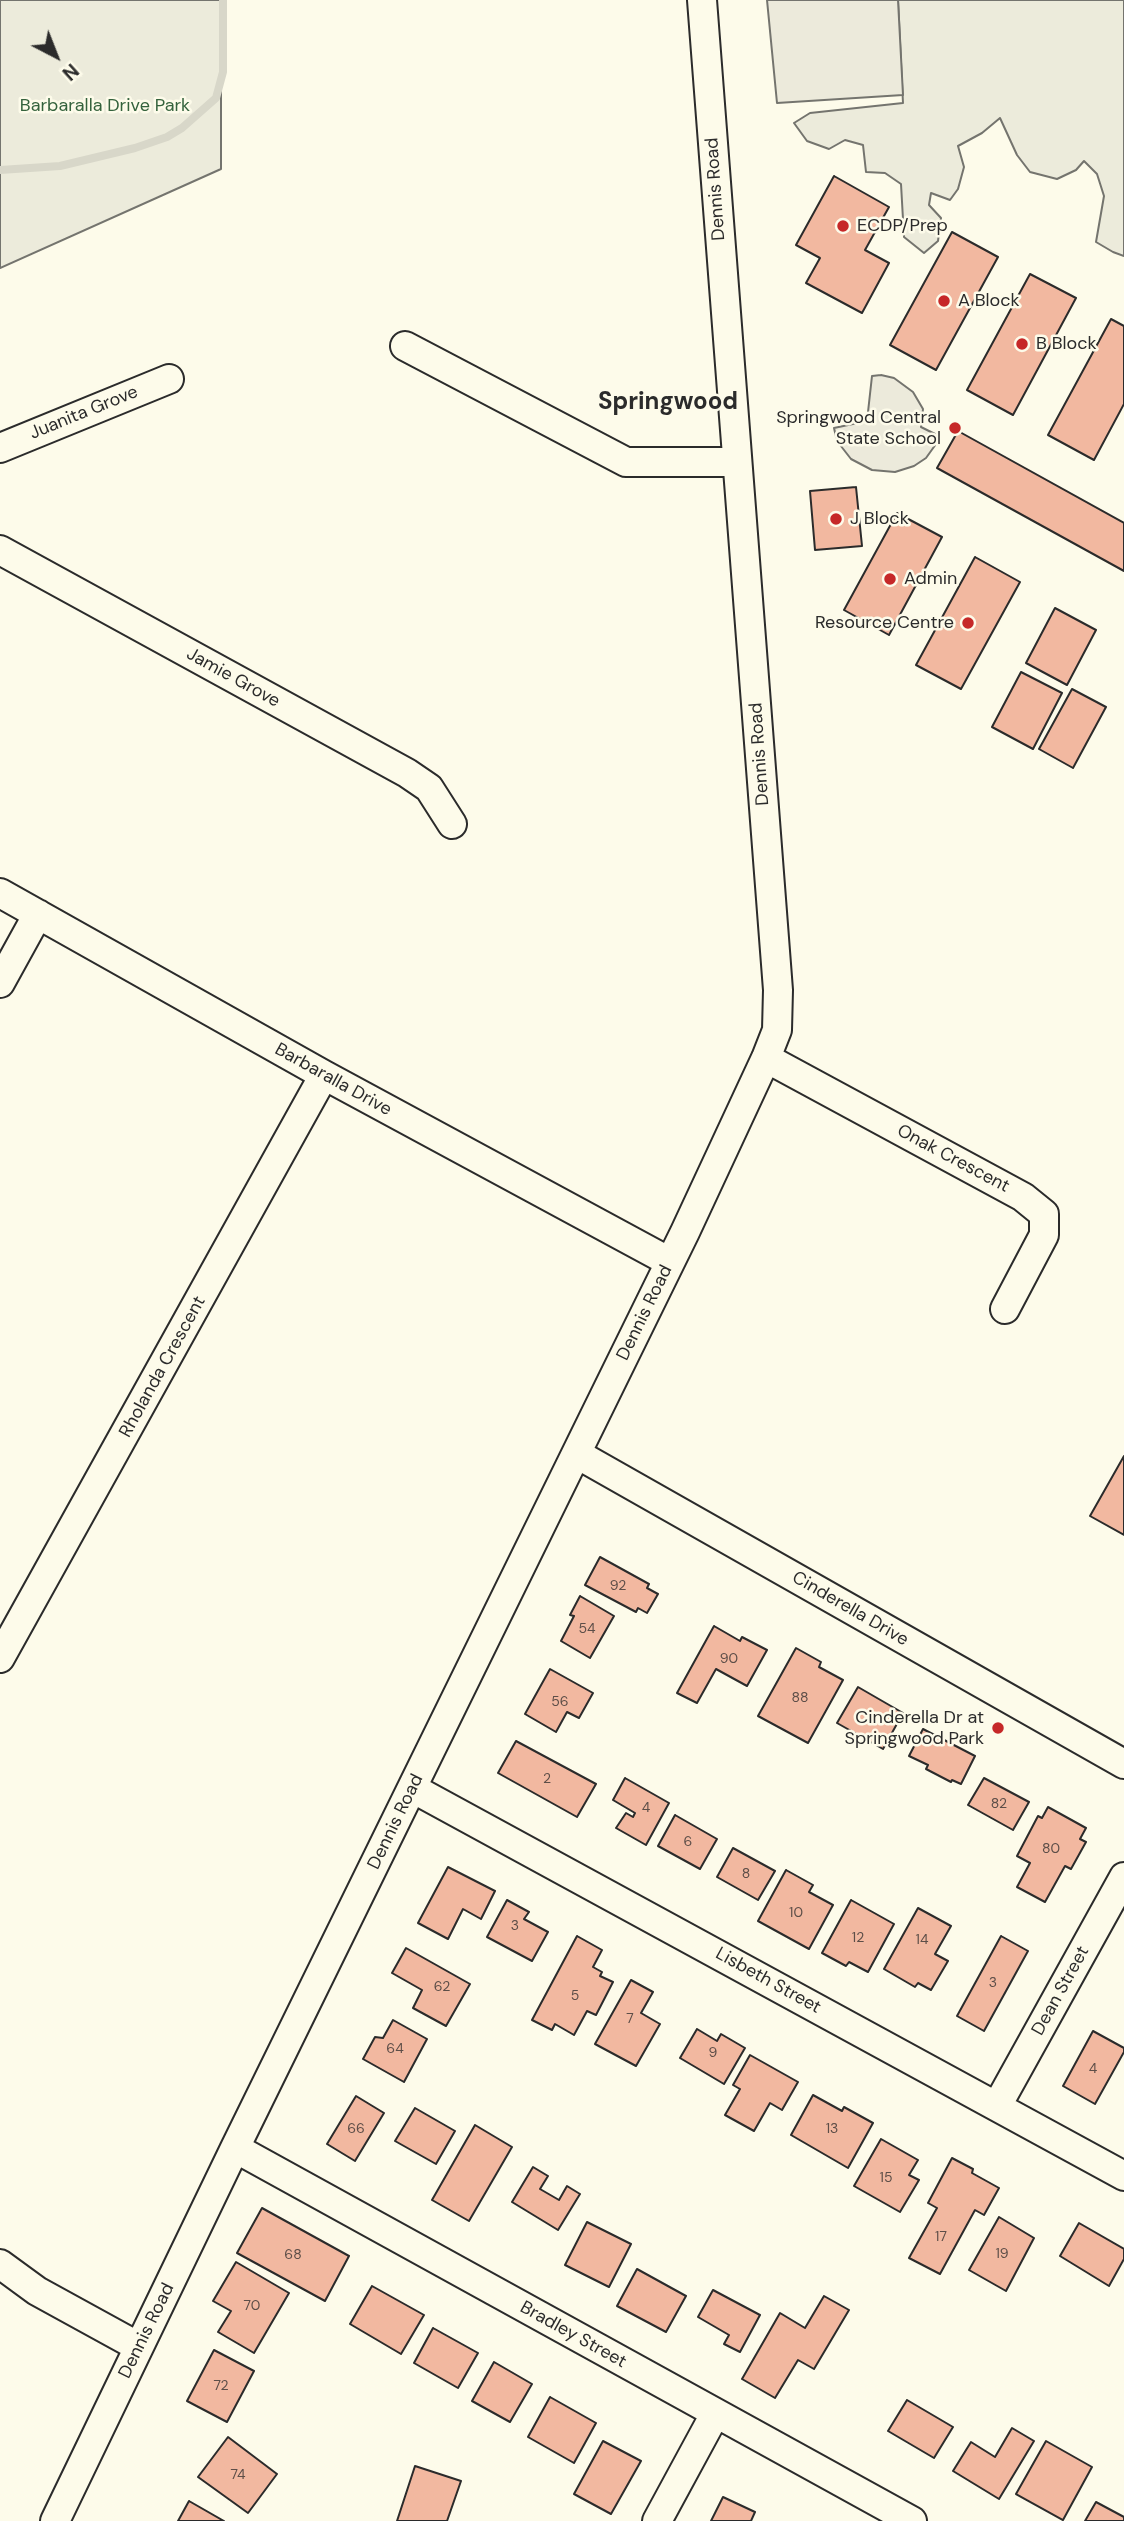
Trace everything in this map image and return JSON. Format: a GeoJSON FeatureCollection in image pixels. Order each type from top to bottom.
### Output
{"type":"FeatureCollection","features":[{"type":"Feature","properties":{"kind":"street","name":"Dennis Road"},"geometry":{"type":"LineString","coordinates":[[55,2521],[670,1262],[766,1058],[776,1030],[778,990],[702,0]]}},
{"type":"Feature","properties":{"kind":"street"},"geometry":{"type":"LineString","coordinates":[[405,346],[626,462],[737,462]]}},
{"type":"Feature","properties":{"kind":"street","name":"Juanita Grove"},"geometry":{"type":"LineString","coordinates":[[0,448],[169,379]]}},
{"type":"Feature","properties":{"kind":"street","name":"Jamie Grove"},"geometry":{"type":"LineString","coordinates":[[0,550],[407,774],[429,788],[452,824]]}},
{"type":"Feature","properties":{"kind":"street","name":"Barbaralla Drive"},"geometry":{"type":"LineString","coordinates":[[0,893],[324,1075],[670,1262]]}},
{"type":"Feature","properties":{"kind":"street"},"geometry":{"type":"LineString","coordinates":[[0,983],[38,914]]}},
{"type":"Feature","properties":{"kind":"street","name":"Onak Crescent"},"geometry":{"type":"LineString","coordinates":[[766,1058],[1023,1197],[1044,1214],[1044,1235],[1005,1309]]}},
{"type":"Feature","properties":{"kind":"street","name":"Rholanda Crescent"},"geometry":{"type":"LineString","coordinates":[[0,1658],[324,1075]]}},
{"type":"Feature","properties":{"kind":"street","name":"Cinderella Drive"},"geometry":{"type":"LineString","coordinates":[[577,1454],[1124,1764]]}},
{"type":"Feature","properties":{"kind":"street","name":"Lisbeth Street"},"geometry":{"type":"LineString","coordinates":[[412,1788],[1124,2176]]}},
{"type":"Feature","properties":{"kind":"street","name":"Dean Street"},"geometry":{"type":"LineString","coordinates":[[997,2106],[1124,1877]]}},
{"type":"Feature","properties":{"kind":"street","name":"Bradley Street"},"geometry":{"type":"LineString","coordinates":[[235,2148],[912,2521]]}},
{"type":"Feature","properties":{"kind":"street"},"geometry":{"type":"LineString","coordinates":[[0,2264],[37,2291],[139,2347]]}},
{"type":"Feature","properties":{"kind":"street"},"geometry":{"type":"LineString","coordinates":[[0,2292],[37,2291]]}},
{"type":"Feature","properties":{"kind":"street"},"geometry":{"type":"LineString","coordinates":[[657,2521],[715,2414]]}},
{"type":"Feature","properties":{"kind":"green space","name":"Barbaralla Drive Park"},"geometry":{"type":"Polygon","coordinates":[[[0,0],[221,0],[221,169],[0,268],[0,0]]]}},
{"type":"Feature","properties":{"kind":"green space"},"geometry":{"type":"Polygon","coordinates":[[[898,0],[1124,0],[1124,256],[1096,242],[1104,196],[1097,174],[1084,161],[1076,170],[1057,179],[1030,172],[1017,155],[1000,118],[982,133],[958,146],[964,167],[958,189],[950,200],[931,193],[929,205],[941,218],[938,241],[924,253],[904,237],[901,184],[885,173],[866,172],[863,145],[845,140],[829,149],[807,141],[794,123],[810,113],[903,103],[898,0]]]}},
{"type":"Feature","properties":{"kind":"shaded area"},"geometry":{"type":"Polygon","coordinates":[[[767,0],[898,0],[903,95],[777,103],[767,0]]]}},
{"type":"Feature","properties":{"kind":"shaded area"},"geometry":{"type":"Polygon","coordinates":[[[872,376],[894,378],[913,392],[923,409],[921,427],[941,437],[926,458],[914,466],[895,472],[872,470],[851,459],[837,441],[834,428],[867,421],[872,376]]]}},
{"type":"Feature","properties":{"kind":"building","name":"ECDP/Prep"},"geometry":{"type":"Polygon","coordinates":[[[834,176],[889,207],[865,250],[889,263],[862,313],[806,283],[820,258],[796,245],[834,176]]]}},
{"type":"Feature","properties":{"kind":"building","name":"A Block"},"geometry":{"type":"Polygon","coordinates":[[[952,232],[998,257],[936,370],[890,345],[952,232]]]}},
{"type":"Feature","properties":{"kind":"building","name":"B Block"},"geometry":{"type":"Polygon","coordinates":[[[1030,274],[1076,298],[1013,415],[967,390],[1030,274]]]}},
{"type":"Feature","properties":{"kind":"building"},"geometry":{"type":"Polygon","coordinates":[[[1111,319],[1124,326],[1124,404],[1094,460],[1048,435],[1111,319]]]}},
{"type":"Feature","properties":{"kind":"building"},"geometry":{"type":"Polygon","coordinates":[[[958,431],[1124,523],[1124,571],[937,468],[958,431]]]}},
{"type":"Feature","properties":{"kind":"building","name":"J Block"},"geometry":{"type":"Polygon","coordinates":[[[856,487],[862,546],[815,550],[810,491],[856,487]]]}},
{"type":"Feature","properties":{"kind":"building","name":"Admin"},"geometry":{"type":"Polygon","coordinates":[[[897,513],[942,537],[889,635],[844,610],[897,513]]]}},
{"type":"Feature","properties":{"kind":"building","name":"Resource Centre"},"geometry":{"type":"Polygon","coordinates":[[[975,557],[1020,582],[961,689],[916,665],[975,557]]]}},
{"type":"Feature","properties":{"kind":"building"},"geometry":{"type":"Polygon","coordinates":[[[1055,608],[1096,630],[1067,685],[1026,663],[1055,608]]]}},
{"type":"Feature","properties":{"kind":"building"},"geometry":{"type":"Polygon","coordinates":[[[1021,672],[1062,693],[1033,749],[992,727],[1021,672]]]}},
{"type":"Feature","properties":{"kind":"building"},"geometry":{"type":"Polygon","coordinates":[[[1072,689],[1106,707],[1073,768],[1039,749],[1072,689]]]}},
{"type":"Feature","properties":{"kind":"building"},"geometry":{"type":"Polygon","coordinates":[[[1124,1456],[1124,1535],[1090,1516],[1124,1456]]]}},
{"type":"Feature","properties":{"kind":"building"},"geometry":{"type":"Polygon","coordinates":[[[600,1557],[649,1584],[647,1588],[658,1594],[647,1613],[638,1608],[636,1612],[585,1585],[600,1557]]]}},
{"type":"Feature","properties":{"kind":"building"},"geometry":{"type":"Polygon","coordinates":[[[580,1596],[614,1616],[590,1658],[561,1641],[574,1616],[570,1615],[580,1596]]]}},
{"type":"Feature","properties":{"kind":"building"},"geometry":{"type":"Polygon","coordinates":[[[714,1626],[740,1641],[742,1637],[767,1650],[747,1686],[716,1669],[697,1703],[677,1693],[714,1626]]]}},
{"type":"Feature","properties":{"kind":"building"},"geometry":{"type":"Polygon","coordinates":[[[796,1648],[821,1662],[819,1667],[843,1680],[808,1743],[758,1716],[796,1648]]]}},
{"type":"Feature","properties":{"kind":"building"},"geometry":{"type":"Polygon","coordinates":[[[550,1669],[593,1693],[579,1718],[567,1712],[556,1732],[525,1714],[550,1669]]]}},
{"type":"Feature","properties":{"kind":"building"},"geometry":{"type":"Polygon","coordinates":[[[858,1687],[903,1713],[883,1749],[837,1723],[858,1687]]]}},
{"type":"Feature","properties":{"kind":"building"},"geometry":{"type":"Polygon","coordinates":[[[923,1729],[975,1756],[961,1784],[952,1780],[951,1782],[926,1769],[928,1765],[909,1756],[923,1729]]]}},
{"type":"Feature","properties":{"kind":"building"},"geometry":{"type":"Polygon","coordinates":[[[516,1741],[596,1784],[577,1817],[498,1773],[516,1741]]]}},
{"type":"Feature","properties":{"kind":"building"},"geometry":{"type":"Polygon","coordinates":[[[625,1778],[669,1803],[646,1845],[616,1828],[626,1813],[633,1817],[635,1813],[613,1800],[625,1778]]]}},
{"type":"Feature","properties":{"kind":"building"},"geometry":{"type":"Polygon","coordinates":[[[984,1778],[1029,1802],[1013,1830],[968,1805],[984,1778]]]}},
{"type":"Feature","properties":{"kind":"building"},"geometry":{"type":"Polygon","coordinates":[[[1048,1807],[1086,1828],[1080,1839],[1086,1842],[1071,1869],[1065,1866],[1045,1902],[1017,1887],[1030,1863],[1017,1856],[1038,1816],[1042,1818],[1048,1807]]]}},
{"type":"Feature","properties":{"kind":"building"},"geometry":{"type":"Polygon","coordinates":[[[675,1815],[717,1839],[700,1869],[658,1846],[675,1815]]]}},
{"type":"Feature","properties":{"kind":"building"},"geometry":{"type":"Polygon","coordinates":[[[733,1848],[775,1871],[758,1900],[717,1877],[733,1848]]]}},
{"type":"Feature","properties":{"kind":"building"},"geometry":{"type":"Polygon","coordinates":[[[448,1867],[495,1891],[481,1919],[463,1909],[448,1939],[418,1923],[448,1867]]]}},
{"type":"Feature","properties":{"kind":"building"},"geometry":{"type":"Polygon","coordinates":[[[786,1870],[813,1885],[809,1892],[833,1905],[809,1949],[758,1921],[786,1870]]]}},
{"type":"Feature","properties":{"kind":"building"},"geometry":{"type":"Polygon","coordinates":[[[507,1900],[529,1912],[524,1919],[548,1932],[532,1961],[487,1937],[507,1900]]]}},
{"type":"Feature","properties":{"kind":"building"},"geometry":{"type":"Polygon","coordinates":[[[851,1900],[894,1924],[868,1972],[849,1962],[846,1966],[822,1953],[851,1900]]]}},
{"type":"Feature","properties":{"kind":"building"},"geometry":{"type":"Polygon","coordinates":[[[918,1908],[951,1926],[935,1954],[948,1961],[931,1990],[918,1983],[915,1987],[884,1969],[918,1908]]]}},
{"type":"Feature","properties":{"kind":"building"},"geometry":{"type":"Polygon","coordinates":[[[577,1936],[602,1950],[593,1967],[602,1972],[600,1976],[613,1982],[596,2015],[587,2011],[574,2035],[555,2024],[552,2030],[532,2020],[577,1936]]]}},
{"type":"Feature","properties":{"kind":"building"},"geometry":{"type":"Polygon","coordinates":[[[1001,1936],[1028,1951],[984,2031],[957,2016],[1001,1936]]]}},
{"type":"Feature","properties":{"kind":"building"},"geometry":{"type":"Polygon","coordinates":[[[406,1948],[470,1984],[446,2026],[413,2008],[422,1990],[392,1973],[406,1948]]]}},
{"type":"Feature","properties":{"kind":"building"},"geometry":{"type":"Polygon","coordinates":[[[631,1980],[653,1992],[641,2013],[660,2024],[636,2066],[595,2044],[631,1980]]]}},
{"type":"Feature","properties":{"kind":"building"},"geometry":{"type":"Polygon","coordinates":[[[393,2020],[427,2039],[404,2082],[363,2059],[375,2037],[383,2038],[393,2020]]]}},
{"type":"Feature","properties":{"kind":"building"},"geometry":{"type":"Polygon","coordinates":[[[697,2029],[717,2041],[721,2034],[745,2048],[724,2084],[680,2058],[697,2029]]]}},
{"type":"Feature","properties":{"kind":"building"},"geometry":{"type":"Polygon","coordinates":[[[1093,2031],[1124,2048],[1095,2104],[1063,2086],[1093,2031]]]}},
{"type":"Feature","properties":{"kind":"building"},"geometry":{"type":"Polygon","coordinates":[[[750,2055],[798,2082],[782,2110],[770,2103],[754,2131],[725,2115],[740,2089],[733,2085],[750,2055]]]}},
{"type":"Feature","properties":{"kind":"building"},"geometry":{"type":"Polygon","coordinates":[[[813,2095],[842,2111],[844,2107],[873,2123],[848,2168],[791,2135],[813,2095]]]}},
{"type":"Feature","properties":{"kind":"building"},"geometry":{"type":"Polygon","coordinates":[[[356,2096],[384,2113],[355,2161],[327,2144],[356,2096]]]}},
{"type":"Feature","properties":{"kind":"building"},"geometry":{"type":"Polygon","coordinates":[[[415,2108],[455,2131],[436,2164],[395,2141],[415,2108]]]}},
{"type":"Feature","properties":{"kind":"building"},"geometry":{"type":"Polygon","coordinates":[[[475,2125],[512,2147],[469,2221],[432,2200],[475,2125]]]}},
{"type":"Feature","properties":{"kind":"building"},"geometry":{"type":"Polygon","coordinates":[[[881,2139],[918,2160],[909,2175],[919,2180],[900,2212],[854,2186],[881,2139]]]}},
{"type":"Feature","properties":{"kind":"building"},"geometry":{"type":"Polygon","coordinates":[[[952,2158],[999,2188],[984,2215],[975,2210],[940,2274],[909,2258],[937,2208],[928,2203],[952,2158]]]}},
{"type":"Feature","properties":{"kind":"building"},"geometry":{"type":"Polygon","coordinates":[[[533,2167],[548,2176],[540,2189],[559,2200],[567,2186],[580,2194],[558,2230],[512,2202],[533,2167]]]}},
{"type":"Feature","properties":{"kind":"building"},"geometry":{"type":"Polygon","coordinates":[[[262,2208],[349,2256],[325,2301],[237,2253],[262,2208]]]}},
{"type":"Feature","properties":{"kind":"building"},"geometry":{"type":"Polygon","coordinates":[[[999,2217],[1034,2238],[1006,2291],[969,2270],[999,2217]]]}},
{"type":"Feature","properties":{"kind":"building"},"geometry":{"type":"Polygon","coordinates":[[[587,2222],[631,2244],[609,2287],[565,2265],[587,2222]]]}},
{"type":"Feature","properties":{"kind":"building"},"geometry":{"type":"Polygon","coordinates":[[[1079,2223],[1124,2249],[1124,2259],[1109,2286],[1060,2256],[1079,2223]]]}},
{"type":"Feature","properties":{"kind":"building"},"geometry":{"type":"Polygon","coordinates":[[[236,2262],[289,2293],[254,2353],[218,2332],[231,2311],[213,2301],[236,2262]]]}},
{"type":"Feature","properties":{"kind":"building"},"geometry":{"type":"Polygon","coordinates":[[[637,2269],[686,2296],[666,2332],[617,2306],[637,2269]]]}},
{"type":"Feature","properties":{"kind":"building"},"geometry":{"type":"Polygon","coordinates":[[[372,2286],[424,2315],[401,2354],[350,2324],[372,2286]]]}},
{"type":"Feature","properties":{"kind":"building"},"geometry":{"type":"Polygon","coordinates":[[[713,2290],[760,2315],[740,2352],[724,2344],[729,2335],[698,2317],[713,2290]]]}},
{"type":"Feature","properties":{"kind":"building"},"geometry":{"type":"Polygon","coordinates":[[[824,2296],[849,2310],[814,2369],[798,2360],[775,2398],[742,2379],[780,2313],[805,2328],[824,2296]]]}},
{"type":"Feature","properties":{"kind":"building"},"geometry":{"type":"Polygon","coordinates":[[[433,2328],[478,2353],[458,2388],[414,2363],[433,2328]]]}},
{"type":"Feature","properties":{"kind":"building"},"geometry":{"type":"Polygon","coordinates":[[[214,2350],[254,2371],[227,2422],[187,2401],[214,2350]]]}},
{"type":"Feature","properties":{"kind":"building"},"geometry":{"type":"Polygon","coordinates":[[[494,2362],[532,2384],[510,2422],[472,2401],[494,2362]]]}},
{"type":"Feature","properties":{"kind":"building"},"geometry":{"type":"Polygon","coordinates":[[[550,2397],[596,2423],[574,2463],[528,2437],[550,2397]]]}},
{"type":"Feature","properties":{"kind":"building"},"geometry":{"type":"Polygon","coordinates":[[[907,2400],[953,2427],[934,2458],[888,2431],[907,2400]]]}},
{"type":"Feature","properties":{"kind":"building"},"geometry":{"type":"Polygon","coordinates":[[[1012,2428],[1034,2441],[999,2499],[953,2471],[971,2442],[995,2457],[1012,2428]]]}},
{"type":"Feature","properties":{"kind":"building"},"geometry":{"type":"Polygon","coordinates":[[[228,2437],[277,2474],[248,2513],[198,2477],[228,2437]]]}},
{"type":"Feature","properties":{"kind":"building"},"geometry":{"type":"Polygon","coordinates":[[[603,2441],[641,2461],[611,2514],[574,2494],[603,2441]]]}},
{"type":"Feature","properties":{"kind":"building"},"geometry":{"type":"Polygon","coordinates":[[[1046,2441],[1092,2467],[1063,2520],[1016,2494],[1046,2441]]]}},
{"type":"Feature","properties":{"kind":"building"},"geometry":{"type":"Polygon","coordinates":[[[415,2466],[461,2481],[447,2521],[397,2521],[415,2466]]]}},
{"type":"Feature","properties":{"kind":"building"},"geometry":{"type":"Polygon","coordinates":[[[723,2497],[755,2512],[751,2521],[711,2521],[723,2497]]]}},
{"type":"Feature","properties":{"kind":"building"},"geometry":{"type":"Polygon","coordinates":[[[189,2501],[224,2521],[178,2521],[189,2501]]]}},
{"type":"Feature","properties":{"kind":"building"},"geometry":{"type":"Polygon","coordinates":[[[1096,2502],[1124,2517],[1124,2521],[1085,2521],[1096,2502]]]}},
{"type":"Feature","properties":{"kind":"waterway"},"geometry":{"type":"LineString","coordinates":[[0,170],[60,166],[135,148],[167,137],[182,128],[216,98],[223,72],[223,0]]}},
{"type":"Feature","properties":{"kind":"place","name":"ECDP/Prep"},"geometry":{"type":"Point","coordinates":[843,226]}},
{"type":"Feature","properties":{"kind":"place","name":"A Block"},"geometry":{"type":"Point","coordinates":[944,301]}},
{"type":"Feature","properties":{"kind":"place","name":"B Block"},"geometry":{"type":"Point","coordinates":[1022,344]}},
{"type":"Feature","properties":{"kind":"place","name":"Springwood Central State School"},"geometry":{"type":"Point","coordinates":[955,428]}},
{"type":"Feature","properties":{"kind":"place","name":"J Block"},"geometry":{"type":"Point","coordinates":[836,519]}},
{"type":"Feature","properties":{"kind":"place","name":"Admin"},"geometry":{"type":"Point","coordinates":[890,579]}},
{"type":"Feature","properties":{"kind":"place","name":"Resource Centre"},"geometry":{"type":"Point","coordinates":[968,623]}},
{"type":"Feature","properties":{"kind":"place","name":"Cinderella Dr at Springwood Park"},"geometry":{"type":"Point","coordinates":[998,1728]}},
{"type":"Feature","properties":{"kind":"district","name":"Springwood"},"geometry":{"type":"Point","coordinates":[668,403]}}]}
